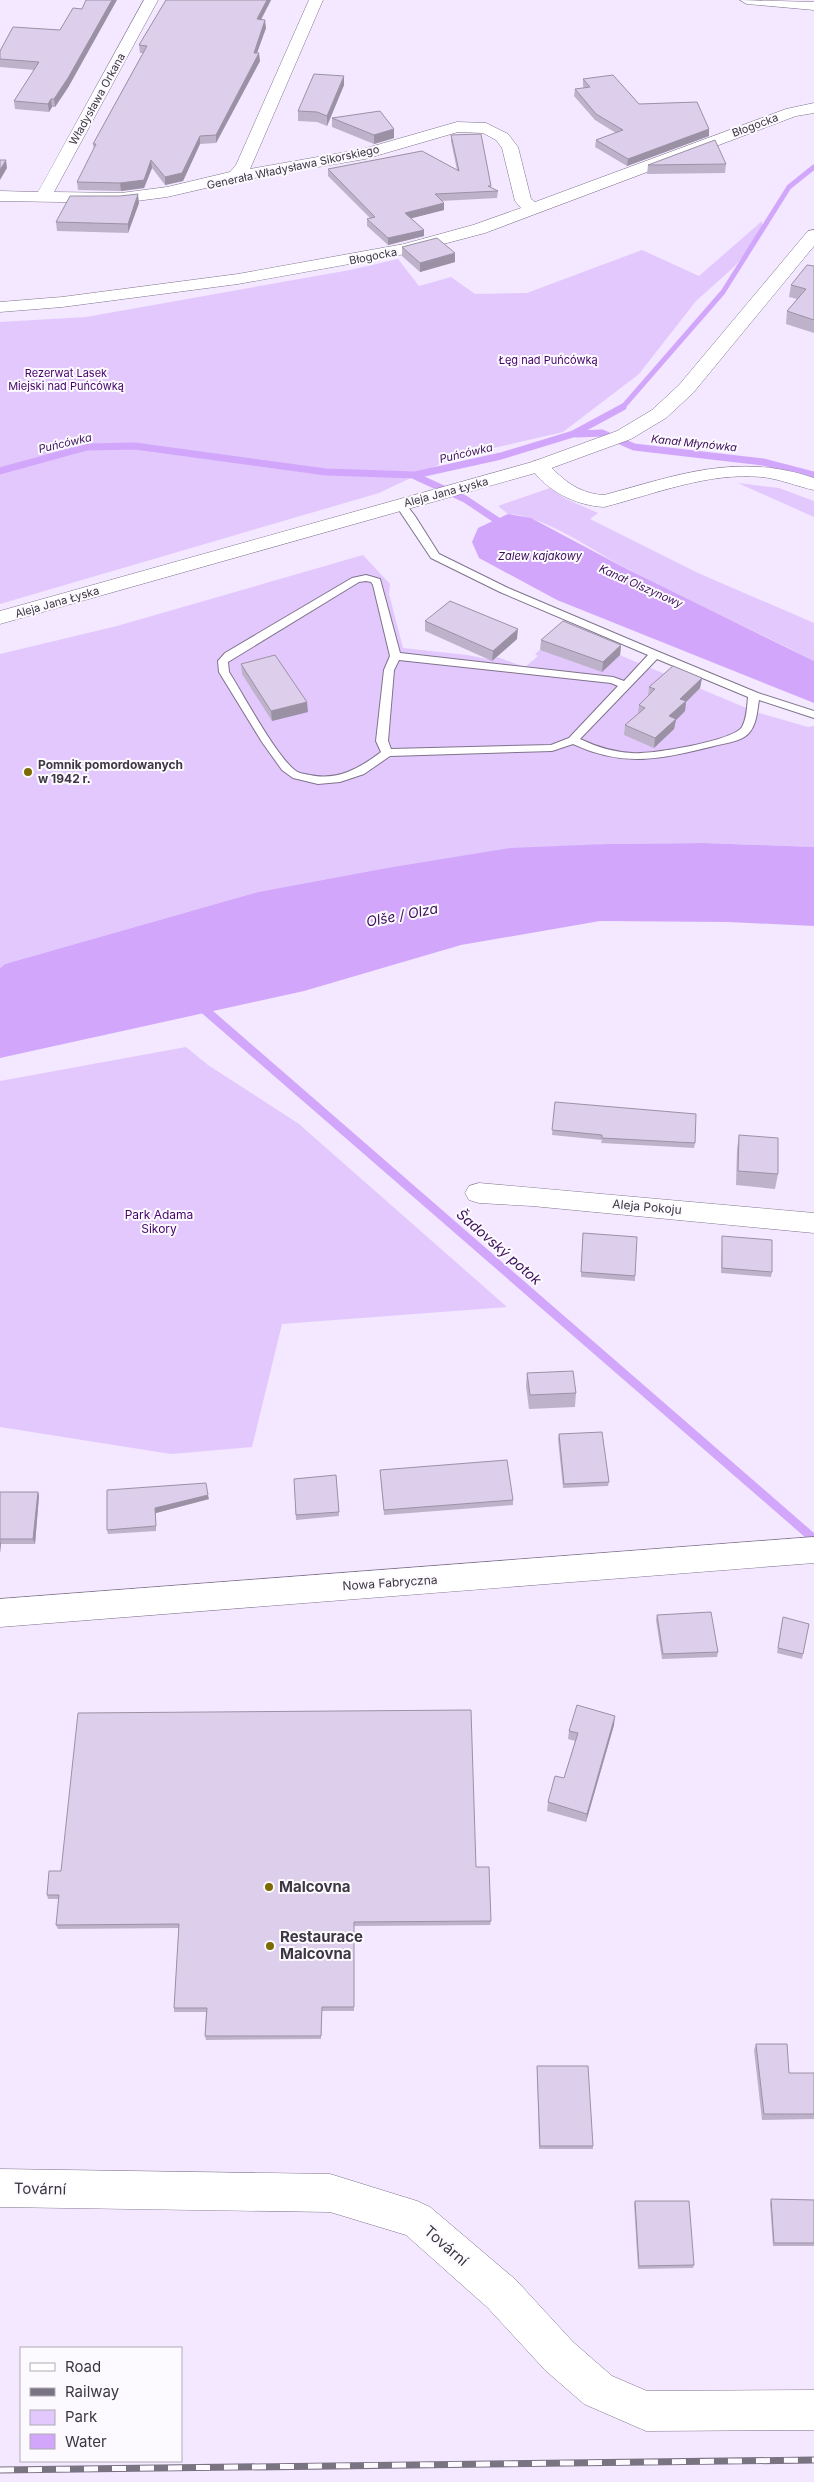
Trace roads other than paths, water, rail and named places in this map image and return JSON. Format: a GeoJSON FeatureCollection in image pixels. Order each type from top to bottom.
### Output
{"type":"FeatureCollection","features":[{"type":"Feature","properties":{"kind":"street","name":"Władysława Orkana"},"geometry":{"type":"LineString","coordinates":[[43,197],[151,0]]}},
{"type":"Feature","properties":{"kind":"street"},"geometry":{"type":"LineString","coordinates":[[236,176],[244,166],[316,0]]}},
{"type":"Feature","properties":{"kind":"street"},"geometry":{"type":"LineString","coordinates":[[747,0],[814,6]]}},
{"type":"Feature","properties":{"kind":"street","name":"Błogocka"},"geometry":{"type":"LineString","coordinates":[[0,307],[62,302],[338,263],[405,249],[479,229],[792,112],[814,108]]}},
{"type":"Feature","properties":{"kind":"street","name":"Generała Władysława Sikorskiego"},"geometry":{"type":"LineString","coordinates":[[0,196],[139,196],[194,187],[236,176],[365,154],[457,127],[486,128],[502,137],[510,147],[523,201],[532,208]]}},
{"type":"Feature","properties":{"kind":"street","name":"Aleja Jana Łyska"},"geometry":{"type":"LineString","coordinates":[[0,618],[539,466],[596,447],[624,435],[659,414],[686,389],[814,235]]}},
{"type":"Feature","properties":{"kind":"street"},"geometry":{"type":"LineString","coordinates":[[539,466],[568,493],[591,501],[604,501],[721,471],[748,469],[777,472],[814,484]]}},
{"type":"Feature","properties":{"kind":"street","name":"Aleja Pokoju"},"geometry":{"type":"LineString","coordinates":[[479,1193],[532,1196],[814,1223]]}},
{"type":"Feature","properties":{"kind":"street","name":"Nowa Fabryczna"},"geometry":{"type":"LineString","coordinates":[[0,1613],[814,1550]]}},
{"type":"Feature","properties":{"kind":"street","name":"Tovární"},"geometry":{"type":"LineString","coordinates":[[0,2188],[330,2194],[417,2220],[502,2294],[559,2356],[598,2390],[646,2410],[814,2410]]}},
{"type":"Feature","properties":{"kind":"lane"},"geometry":{"type":"LineString","coordinates":[[400,504],[435,556],[504,590],[655,654],[754,695],[814,715]]}},
{"type":"Feature","properties":{"kind":"lane"},"geometry":{"type":"LineString","coordinates":[[388,753],[382,741],[389,670],[396,656],[378,585],[375,580],[366,578],[356,580],[229,655],[223,661],[224,672],[292,774],[313,780],[335,781],[350,777],[371,766],[388,753],[552,748],[573,740],[655,654]]}},
{"type":"Feature","properties":{"kind":"lane"},"geometry":{"type":"LineString","coordinates":[[396,656],[613,680],[625,685]]}},
{"type":"Feature","properties":{"kind":"lane"},"geometry":{"type":"LineString","coordinates":[[573,740],[595,752],[634,759],[733,738],[744,734],[749,728],[754,695]]}},
{"type":"Feature","properties":{"kind":"water","name":"Zalew kajakowy"},"geometry":{"type":"Polygon","coordinates":[[[508,514],[531,518],[623,567],[814,661],[814,703],[557,600],[479,558],[472,542],[478,528],[508,514]]]}},
{"type":"Feature","properties":{"kind":"water","name":"Olše / Olza"},"geometry":{"type":"Polygon","coordinates":[[[704,843],[814,847],[814,926],[728,922],[600,921],[461,945],[304,991],[0,1058],[0,968],[5,964],[258,892],[381,869],[510,848],[704,843]]]}},
{"type":"Feature","properties":{"kind":"waterway","name":"Puńcówka"},"geometry":{"type":"LineString","coordinates":[[623,407],[723,292],[789,187],[814,167]]}},
{"type":"Feature","properties":{"kind":"waterway","name":"Puńcówka"},"geometry":{"type":"LineString","coordinates":[[0,471],[87,447],[135,446],[326,472],[415,475],[501,456],[573,434],[623,407]]}},
{"type":"Feature","properties":{"kind":"waterway","name":"Kanał Młynówka"},"geometry":{"type":"LineString","coordinates":[[577,434],[602,433],[634,447],[763,462],[814,475]]}},
{"type":"Feature","properties":{"kind":"waterway","name":"Kanał Olszynowy"},"geometry":{"type":"LineString","coordinates":[[415,476],[465,499],[504,525]]}},
{"type":"Feature","properties":{"kind":"waterway","name":"Šadovský potok"},"geometry":{"type":"LineString","coordinates":[[197,1003],[814,1539]]}},
{"type":"Feature","properties":{"kind":"railway"},"geometry":{"type":"LineString","coordinates":[[0,2470],[814,2460]]}},
{"type":"Feature","properties":{"kind":"place","name":"Pomnik pomordowanych w 1942 r."},"geometry":{"type":"Point","coordinates":[28,772]}},
{"type":"Feature","properties":{"kind":"place","name":"Malcovna"},"geometry":{"type":"Point","coordinates":[269,1887]}},
{"type":"Feature","properties":{"kind":"place","name":"Restaurace Malcovna"},"geometry":{"type":"Point","coordinates":[270,1946]}},
{"type":"Feature","properties":{"kind":"park label","name":"Łęg nad Puńcówką"},"geometry":{"type":"Point","coordinates":[548,360]}},
{"type":"Feature","properties":{"kind":"park label","name":"Rezerwat Lasek Miejski nad Puńcówką"},"geometry":{"type":"Point","coordinates":[66,379]}},
{"type":"Feature","properties":{"kind":"park label","name":"Park Adama Sikory"},"geometry":{"type":"Point","coordinates":[159,1222]}}]}
